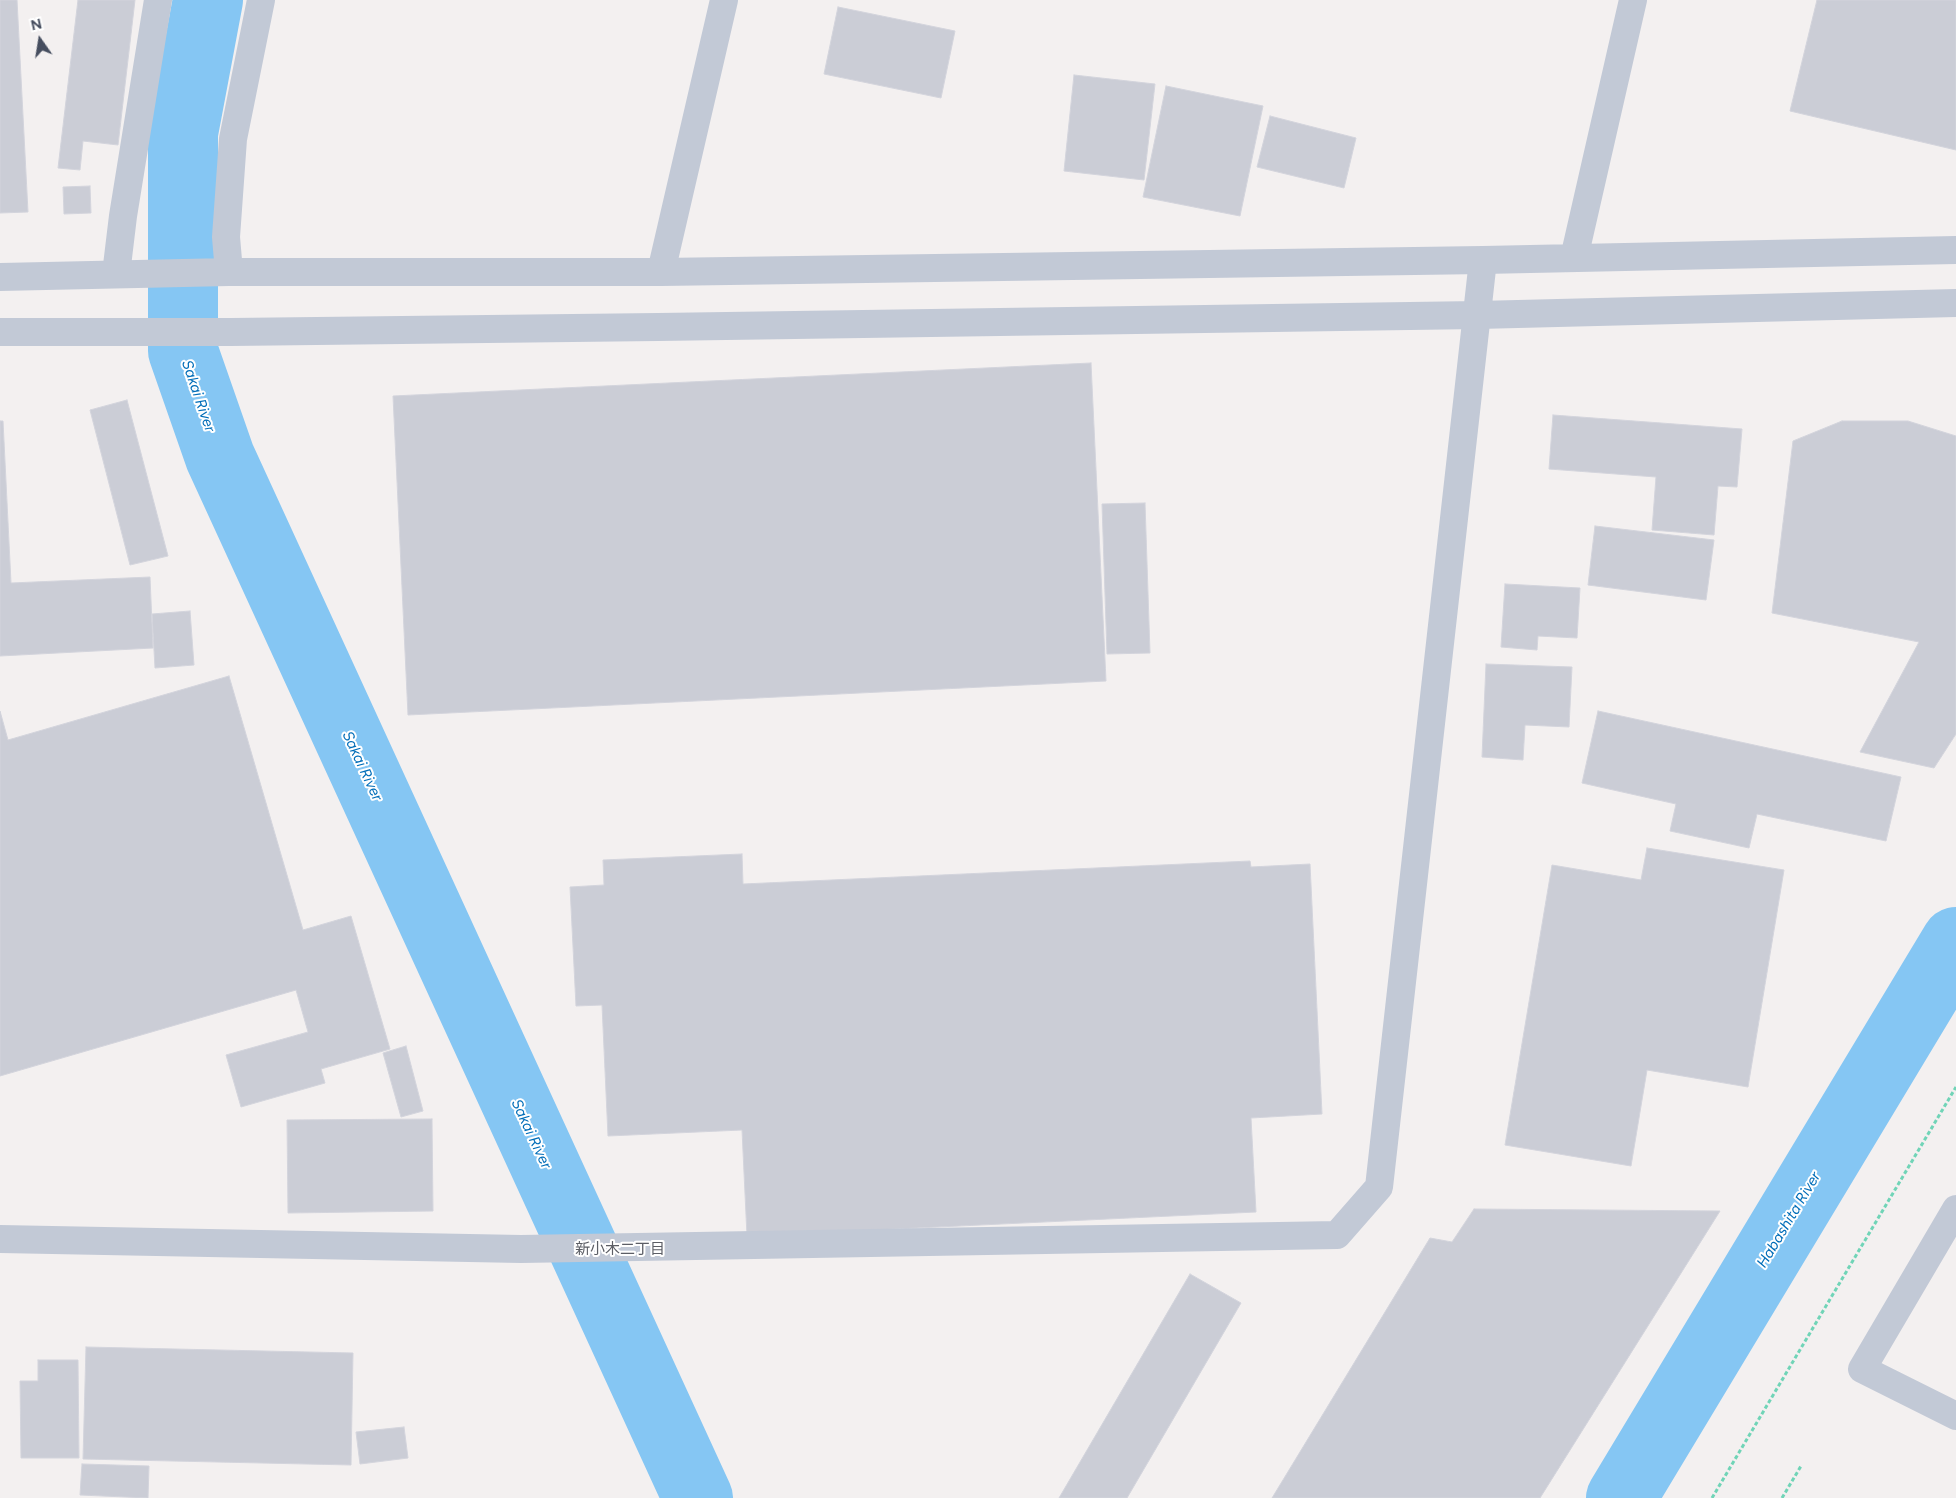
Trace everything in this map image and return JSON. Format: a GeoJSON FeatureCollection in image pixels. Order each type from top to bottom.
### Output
{"type":"FeatureCollection","features":[{"type":"Feature","properties":{"kind":"street"},"geometry":{"type":"LineString","coordinates":[[116,274],[158,0]]}},
{"type":"Feature","properties":{"kind":"street"},"geometry":{"type":"LineString","coordinates":[[229,272],[226,237],[233,139],[261,0]]}},
{"type":"Feature","properties":{"kind":"street"},"geometry":{"type":"LineString","coordinates":[[661,272],[724,0]]}},
{"type":"Feature","properties":{"kind":"street"},"geometry":{"type":"LineString","coordinates":[[1574,258],[1633,0]]}},
{"type":"Feature","properties":{"kind":"street"},"geometry":{"type":"LineString","coordinates":[[0,277],[229,272],[661,272],[1483,260],[1956,250]]}},
{"type":"Feature","properties":{"kind":"street"},"geometry":{"type":"LineString","coordinates":[[0,1239],[521,1249],[624,1249],[1337,1235],[1379,1187],[1483,260]]}},
{"type":"Feature","properties":{"kind":"street"},"geometry":{"type":"LineString","coordinates":[[0,332],[231,332],[1478,314],[1956,303]]}},
{"type":"Feature","properties":{"kind":"street"},"geometry":{"type":"LineString","coordinates":[[1956,1210],[1862,1369],[1956,1416]]}},
{"type":"Feature","properties":{"kind":"path"},"geometry":{"type":"LineString","coordinates":[[1712,1498],[1956,1088]]}},
{"type":"Feature","properties":{"kind":"path"},"geometry":{"type":"LineString","coordinates":[[1782,1498],[1801,1466]]}},
{"type":"Feature","properties":{"kind":"building"},"geometry":{"type":"Polygon","coordinates":[[[0,0],[17,0],[28,212],[0,213],[0,0]]]}},
{"type":"Feature","properties":{"kind":"building"},"geometry":{"type":"Polygon","coordinates":[[[78,0],[135,0],[118,145],[83,141],[80,170],[58,168],[78,0]]]}},
{"type":"Feature","properties":{"kind":"building"},"geometry":{"type":"Polygon","coordinates":[[[1817,0],[1956,0],[1956,150],[1790,111],[1817,0]]]}},
{"type":"Feature","properties":{"kind":"building"},"geometry":{"type":"Polygon","coordinates":[[[838,7],[955,31],[941,98],[824,74],[838,7]]]}},
{"type":"Feature","properties":{"kind":"building"},"geometry":{"type":"Polygon","coordinates":[[[1074,75],[1155,84],[1144,180],[1064,171],[1074,75]]]}},
{"type":"Feature","properties":{"kind":"building"},"geometry":{"type":"Polygon","coordinates":[[[1166,86],[1263,106],[1240,216],[1143,197],[1166,86]]]}},
{"type":"Feature","properties":{"kind":"building"},"geometry":{"type":"Polygon","coordinates":[[[1270,116],[1356,138],[1344,188],[1257,167],[1270,116]]]}},
{"type":"Feature","properties":{"kind":"building"},"geometry":{"type":"Polygon","coordinates":[[[90,186],[91,213],[64,214],[63,187],[90,186]]]}},
{"type":"Feature","properties":{"kind":"building"},"geometry":{"type":"Polygon","coordinates":[[[1091,363],[1106,681],[408,715],[393,396],[1091,363]]]}},
{"type":"Feature","properties":{"kind":"building"},"geometry":{"type":"Polygon","coordinates":[[[127,400],[168,556],[130,565],[90,410],[127,400]]]}},
{"type":"Feature","properties":{"kind":"building"},"geometry":{"type":"Polygon","coordinates":[[[1553,415],[1742,429],[1737,487],[1718,486],[1714,535],[1652,530],[1656,477],[1549,469],[1553,415]]]}},
{"type":"Feature","properties":{"kind":"building"},"geometry":{"type":"Polygon","coordinates":[[[0,421],[3,421],[11,583],[150,577],[153,648],[0,656],[0,421]]]}},
{"type":"Feature","properties":{"kind":"building"},"geometry":{"type":"Polygon","coordinates":[[[1842,421],[1908,421],[1956,436],[1956,734],[1934,768],[1860,752],[1919,642],[1772,613],[1793,441],[1842,421]]]}},
{"type":"Feature","properties":{"kind":"building"},"geometry":{"type":"Polygon","coordinates":[[[1145,503],[1150,653],[1107,654],[1102,504],[1145,503]]]}},
{"type":"Feature","properties":{"kind":"building"},"geometry":{"type":"Polygon","coordinates":[[[1595,526],[1714,540],[1706,600],[1588,585],[1595,526]]]}},
{"type":"Feature","properties":{"kind":"building"},"geometry":{"type":"Polygon","coordinates":[[[1505,584],[1580,588],[1577,638],[1538,636],[1537,650],[1501,647],[1505,584]]]}},
{"type":"Feature","properties":{"kind":"building"},"geometry":{"type":"Polygon","coordinates":[[[190,611],[194,665],[155,668],[152,614],[190,611]]]}},
{"type":"Feature","properties":{"kind":"building"},"geometry":{"type":"Polygon","coordinates":[[[1486,664],[1572,667],[1569,727],[1525,725],[1523,760],[1482,757],[1486,664]]]}},
{"type":"Feature","properties":{"kind":"building"},"geometry":{"type":"Polygon","coordinates":[[[229,676],[303,930],[351,916],[390,1049],[321,1069],[325,1083],[241,1107],[226,1055],[308,1032],[296,990],[0,1076],[0,711],[8,740],[229,676]]]}},
{"type":"Feature","properties":{"kind":"building"},"geometry":{"type":"Polygon","coordinates":[[[1598,711],[1901,777],[1886,841],[1757,814],[1749,848],[1670,831],[1676,804],[1582,783],[1598,711]]]}},
{"type":"Feature","properties":{"kind":"building"},"geometry":{"type":"Polygon","coordinates":[[[1647,848],[1784,870],[1748,1087],[1647,1070],[1631,1166],[1505,1145],[1552,865],[1641,880],[1647,848]]]}},
{"type":"Feature","properties":{"kind":"building"},"geometry":{"type":"Polygon","coordinates":[[[742,854],[743,884],[1250,861],[1251,867],[1310,864],[1322,1114],[1251,1118],[1256,1212],[747,1236],[742,1130],[608,1136],[602,1005],[576,1006],[570,887],[604,885],[603,860],[742,854]]]}},
{"type":"Feature","properties":{"kind":"building"},"geometry":{"type":"Polygon","coordinates":[[[406,1046],[423,1111],[401,1117],[383,1053],[406,1046]]]}},
{"type":"Feature","properties":{"kind":"building"},"geometry":{"type":"Polygon","coordinates":[[[432,1119],[433,1211],[288,1213],[287,1120],[432,1119]]]}},
{"type":"Feature","properties":{"kind":"building"},"geometry":{"type":"Polygon","coordinates":[[[1474,1209],[1720,1211],[1540,1498],[1272,1498],[1430,1238],[1452,1242],[1474,1209]]]}},
{"type":"Feature","properties":{"kind":"building"},"geometry":{"type":"Polygon","coordinates":[[[1190,1274],[1241,1303],[1127,1498],[1059,1498],[1190,1274]]]}},
{"type":"Feature","properties":{"kind":"building"},"geometry":{"type":"Polygon","coordinates":[[[86,1347],[353,1353],[351,1465],[83,1459],[86,1347]]]}},
{"type":"Feature","properties":{"kind":"building"},"geometry":{"type":"Polygon","coordinates":[[[38,1360],[78,1360],[79,1458],[21,1458],[20,1381],[38,1381],[38,1360]]]}},
{"type":"Feature","properties":{"kind":"building"},"geometry":{"type":"Polygon","coordinates":[[[404,1427],[408,1458],[360,1464],[356,1432],[404,1427]]]}},
{"type":"Feature","properties":{"kind":"building"},"geometry":{"type":"Polygon","coordinates":[[[82,1464],[149,1466],[148,1498],[80,1495],[82,1464]]]}},
{"type":"Feature","properties":{"kind":"waterway","name":"Sakai River"},"geometry":{"type":"LineString","coordinates":[[208,0],[183,133],[183,351],[220,457],[698,1498]]}},
{"type":"Feature","properties":{"kind":"waterway","name":"Habashita River"},"geometry":{"type":"LineString","coordinates":[[1621,1498],[1956,942]]}},
{"type":"Feature","properties":{"kind":"district","name":"新小木二丁目"},"geometry":{"type":"Point","coordinates":[620,1250]}}]}
